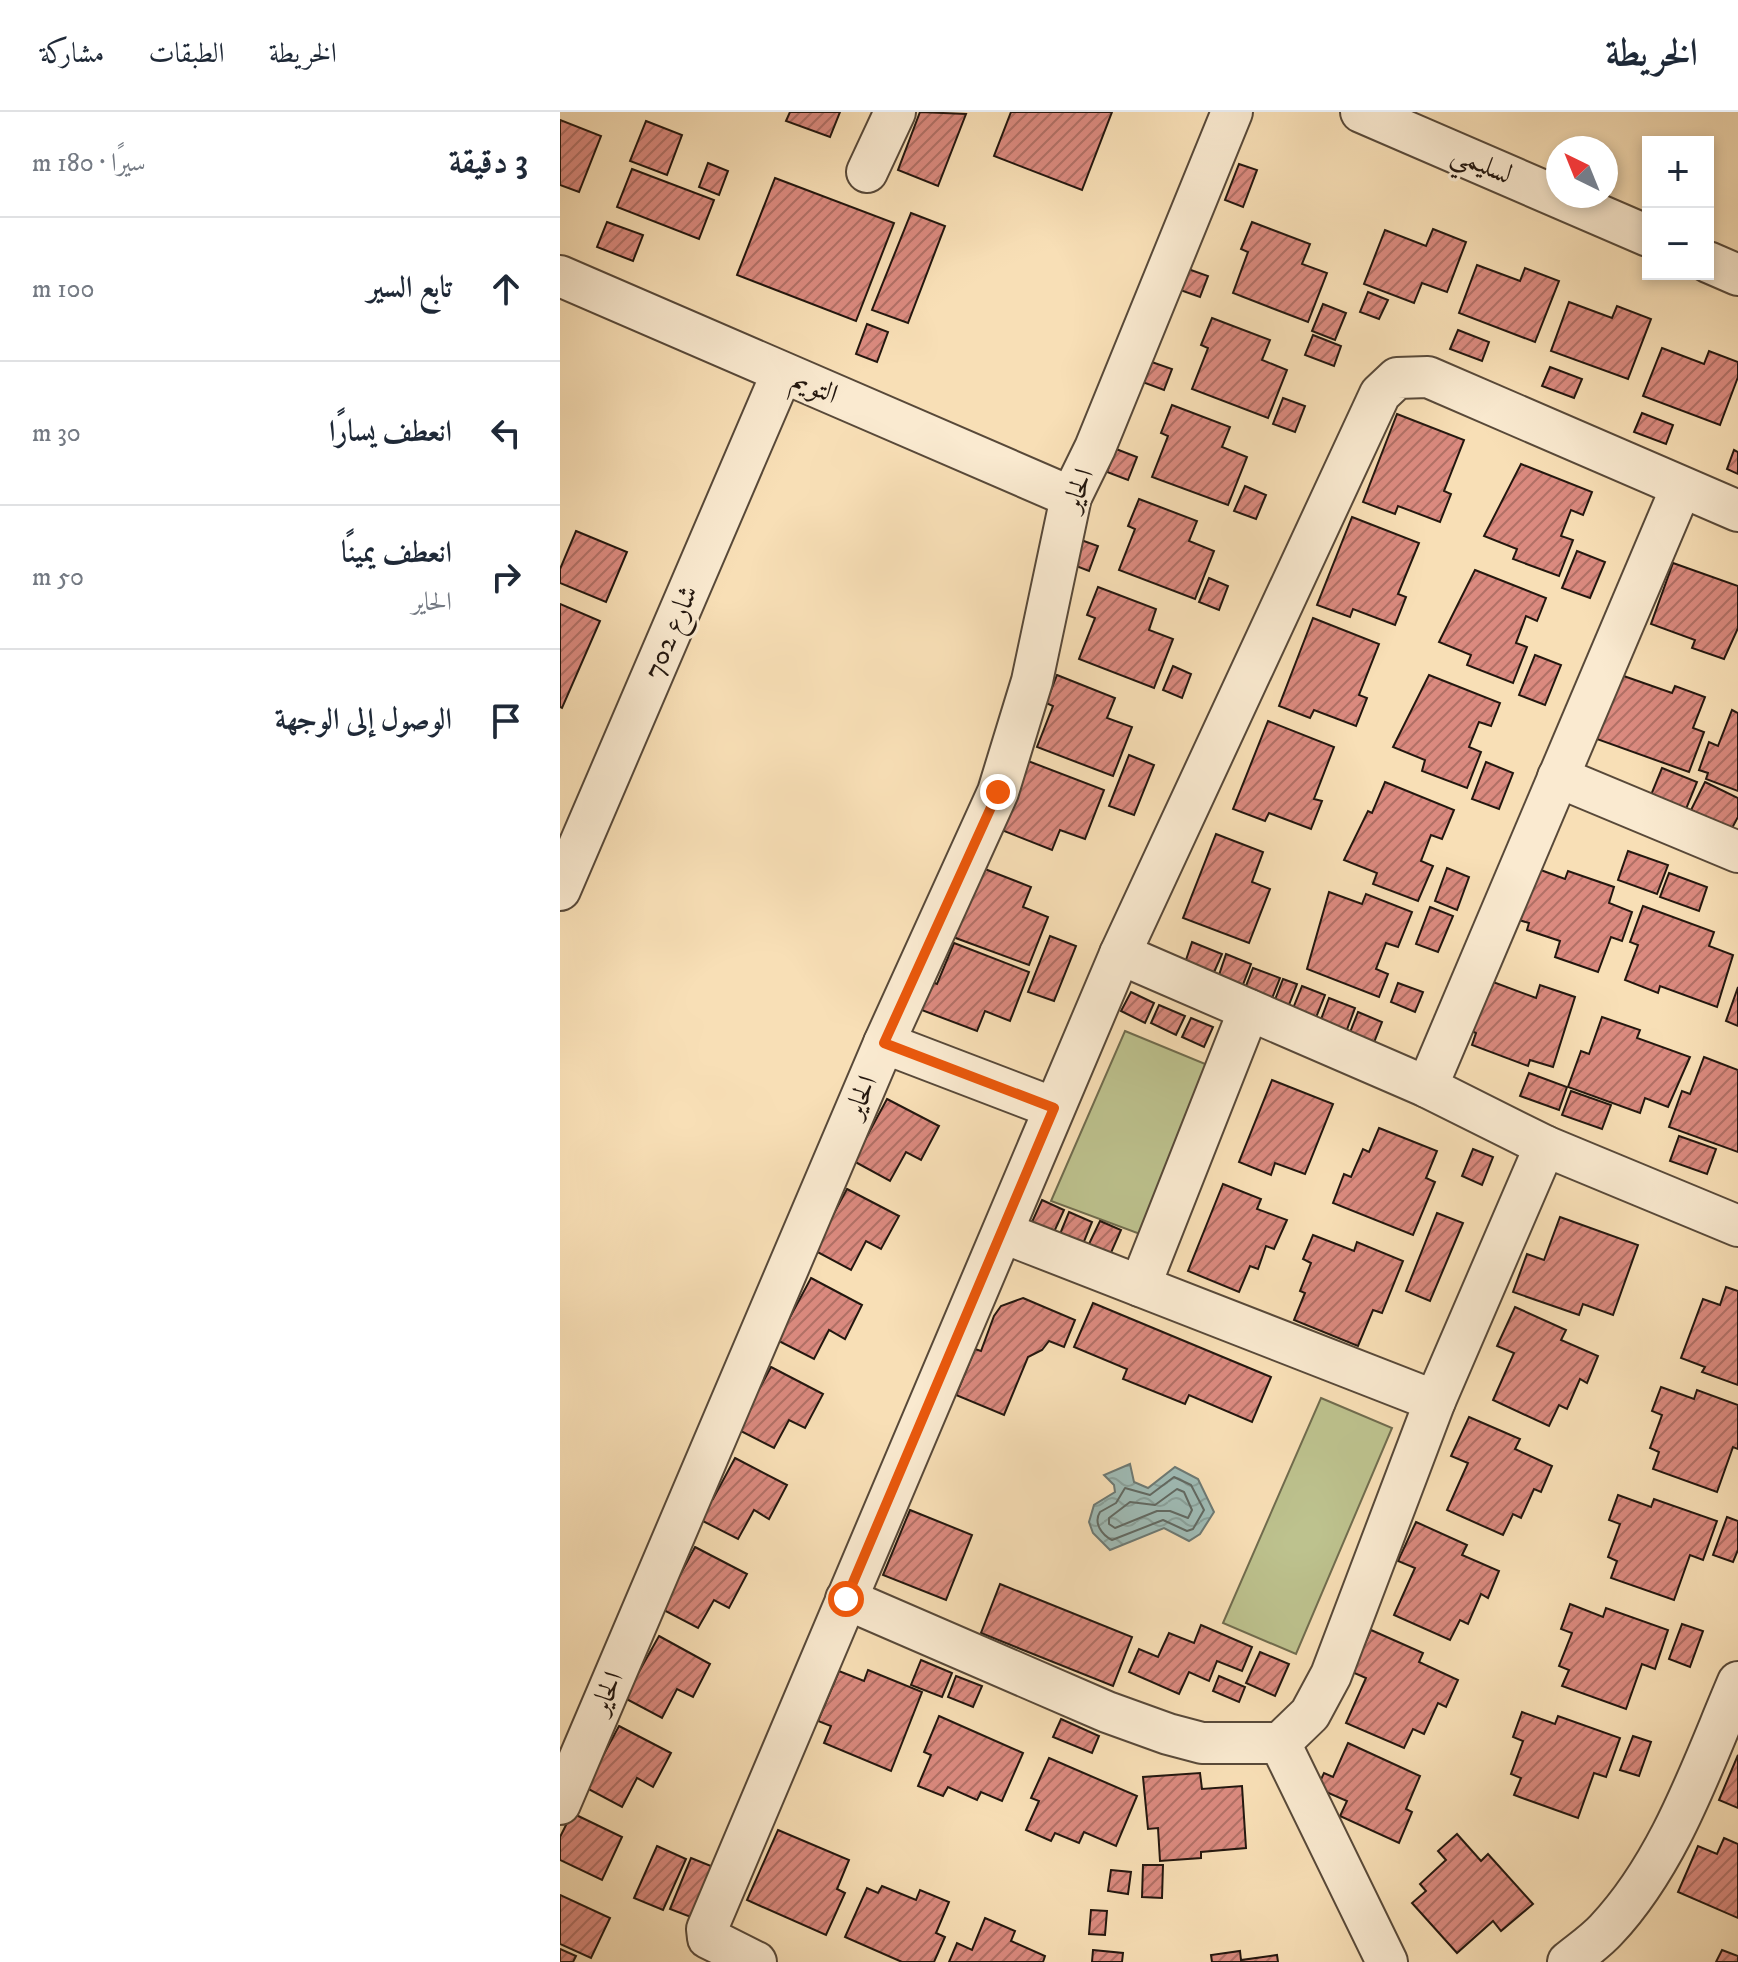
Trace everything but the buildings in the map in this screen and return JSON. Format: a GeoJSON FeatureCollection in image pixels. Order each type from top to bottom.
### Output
{"type":"FeatureCollection","features":[{"type":"Feature","properties":{"kind":"street"},"geometry":{"type":"LineString","coordinates":[[867,172],[895,112]]}},
{"type":"Feature","properties":{"kind":"street","name":"الحاير"},"geometry":{"type":"LineString","coordinates":[[560,1804],[884,1043],[998,792],[1032,681],[1071,497],[1095,448],[1232,112]]}},
{"type":"Feature","properties":{"kind":"street","name":"لسليمي"},"geometry":{"type":"LineString","coordinates":[[1361,112],[1642,233]]}},
{"type":"Feature","properties":{"kind":"street"},"geometry":{"type":"LineString","coordinates":[[1714,265],[1738,275]]}},
{"type":"Feature","properties":{"kind":"street","name":"التويم"},"geometry":{"type":"LineString","coordinates":[[560,276],[1071,497]]}},
{"type":"Feature","properties":{"kind":"street","name":"شارع 702"},"geometry":{"type":"LineString","coordinates":[[560,890],[782,373]]}},
{"type":"Feature","properties":{"kind":"street"},"geometry":{"type":"LineString","coordinates":[[756,1962],[714,1943],[708,1938],[707,1929],[1120,954],[1387,385],[1397,378],[1428,377],[1738,511]]}},
{"type":"Feature","properties":{"kind":"street"},"geometry":{"type":"LineString","coordinates":[[1427,1087],[1681,488]]}},
{"type":"Feature","properties":{"kind":"street"},"geometry":{"type":"LineString","coordinates":[[1558,777],[1738,852]]}},
{"type":"Feature","properties":{"kind":"street"},"geometry":{"type":"LineString","coordinates":[[1120,954],[1427,1087],[1545,1146],[1738,1226]]}},
{"type":"Feature","properties":{"kind":"street"},"geometry":{"type":"LineString","coordinates":[[1140,1286],[1249,1010]]}},
{"type":"Feature","properties":{"kind":"street"},"geometry":{"type":"LineString","coordinates":[[884,1043],[1054,1108]]}},
{"type":"Feature","properties":{"kind":"street"},"geometry":{"type":"LineString","coordinates":[[846,1599],[1107,1712],[1168,1734],[1202,1743],[1280,1743],[1310,1714],[1331,1675],[1435,1401],[1545,1146]]}},
{"type":"Feature","properties":{"kind":"street"},"geometry":{"type":"LineString","coordinates":[[1004,1233],[1435,1401]]}},
{"type":"Feature","properties":{"kind":"street"},"geometry":{"type":"LineString","coordinates":[[1568,1962],[1606,1930],[1651,1868],[1682,1814],[1738,1682]]}},
{"type":"Feature","properties":{"kind":"street"},"geometry":{"type":"LineString","coordinates":[[1280,1743],[1387,1962]]}},
{"type":"Feature","properties":{"kind":"green space"},"geometry":{"type":"Polygon","coordinates":[[[1125,1031],[1215,1068],[1140,1234],[1051,1201],[1125,1031]]]}},
{"type":"Feature","properties":{"kind":"green space"},"geometry":{"type":"Polygon","coordinates":[[[1321,1398],[1392,1428],[1296,1654],[1223,1623],[1321,1398]]]}},
{"type":"Feature","properties":{"kind":"water"},"geometry":{"type":"Polygon","coordinates":[[[1130,1464],[1134,1482],[1148,1488],[1175,1467],[1198,1479],[1214,1512],[1200,1534],[1189,1541],[1164,1528],[1110,1550],[1093,1533],[1089,1522],[1094,1505],[1115,1492],[1114,1485],[1104,1475],[1130,1464]]]}},
{"type":"Feature","properties":{"kind":"route"},"geometry":{"type":"LineString","coordinates":[[846,1599],[1004,1233],[1054,1108],[884,1043],[998,792]]}}]}
